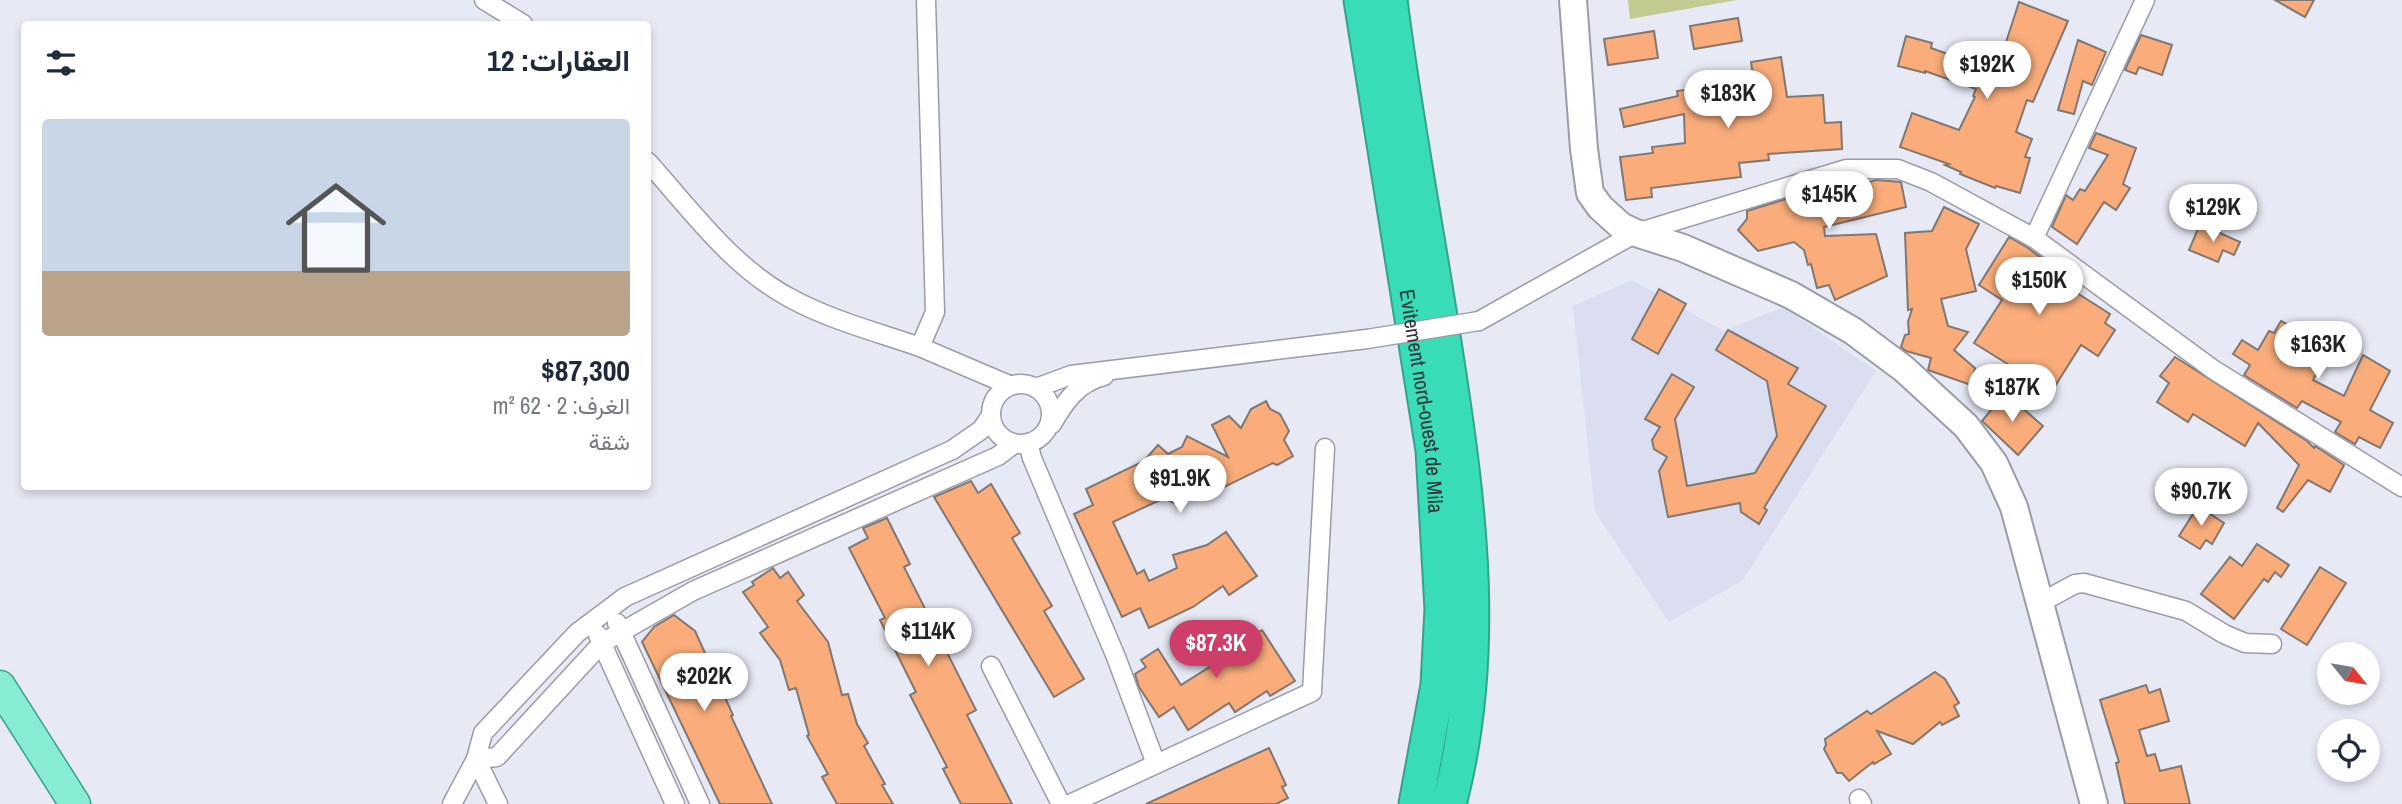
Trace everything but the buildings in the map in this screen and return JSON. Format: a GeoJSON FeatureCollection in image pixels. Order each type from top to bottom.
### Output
{"type":"FeatureCollection","features":[{"type":"Feature","properties":{"kind":"highway","name":"Evitement nord-ouest de Mila"},"geometry":{"type":"LineString","coordinates":[[1361,0],[1433,450],[1442,609],[1438,685],[1416,804]]}},
{"type":"Feature","properties":{"kind":"highway"},"geometry":{"type":"LineString","coordinates":[[1390,0],[1458,429],[1472,571],[1474,614],[1470,693],[1449,804]]}},
{"type":"Feature","properties":{"kind":"main road"},"geometry":{"type":"LineString","coordinates":[[0,686],[75,804]]}},
{"type":"Feature","properties":{"kind":"street"},"geometry":{"type":"LineString","coordinates":[[484,0],[518,21]]}},
{"type":"Feature","properties":{"kind":"street"},"geometry":{"type":"LineString","coordinates":[[920,346],[935,312],[926,0]]}},
{"type":"Feature","properties":{"kind":"street"},"geometry":{"type":"LineString","coordinates":[[1573,0],[1584,149],[1590,193],[1605,213],[1621,226],[1636,233],[1684,248],[1791,295],[1853,331],[1904,369],[1966,426],[1994,463],[2014,507],[2094,804]]}},
{"type":"Feature","properties":{"kind":"street"},"geometry":{"type":"LineString","coordinates":[[2034,238],[2145,0]]}},
{"type":"Feature","properties":{"kind":"street"},"geometry":{"type":"LineString","coordinates":[[651,165],[730,254],[767,284],[790,299],[839,319],[920,346],[1009,385],[1028,383],[1045,393],[1052,411],[1048,430]]}},
{"type":"Feature","properties":{"kind":"street"},"geometry":{"type":"LineString","coordinates":[[1036,388],[1071,375],[1367,340],[1479,321],[1636,233],[1846,169],[1898,169],[1931,182],[2034,238],[2214,370],[2402,487]]}},
{"type":"Feature","properties":{"kind":"street"},"geometry":{"type":"LineString","coordinates":[[476,760],[496,757],[602,643],[693,591],[1021,444],[1033,443],[1048,430],[1068,397],[1094,378],[1133,369]]}},
{"type":"Feature","properties":{"kind":"street"},"geometry":{"type":"LineString","coordinates":[[452,804],[476,760],[482,733],[577,633],[610,608],[625,597],[952,450],[981,430],[990,417],[995,398],[1009,385]]}},
{"type":"Feature","properties":{"kind":"street"},"geometry":{"type":"LineString","coordinates":[[990,417],[998,435],[1021,444],[1032,458],[1116,657],[1156,764]]}},
{"type":"Feature","properties":{"kind":"street"},"geometry":{"type":"LineString","coordinates":[[1070,804],[1312,692],[1325,448]]}},
{"type":"Feature","properties":{"kind":"street"},"geometry":{"type":"LineString","coordinates":[[2039,603],[2076,584],[2084,583],[2186,611],[2224,634],[2245,643],[2272,644]]}},
{"type":"Feature","properties":{"kind":"street"},"geometry":{"type":"LineString","coordinates":[[610,608],[700,804]]}},
{"type":"Feature","properties":{"kind":"street"},"geometry":{"type":"LineString","coordinates":[[592,622],[675,804]]}},
{"type":"Feature","properties":{"kind":"street"},"geometry":{"type":"LineString","coordinates":[[991,666],[1061,804]]}},
{"type":"Feature","properties":{"kind":"street"},"geometry":{"type":"LineString","coordinates":[[476,760],[498,804]]}},
{"type":"Feature","properties":{"kind":"shaded area"},"geometry":{"type":"Polygon","coordinates":[[[1632,280],[1724,331],[1783,307],[1876,371],[1743,580],[1669,622],[1595,512],[1573,306],[1632,280]]]}},
{"type":"Feature","properties":{"kind":"green space"},"geometry":{"type":"Polygon","coordinates":[[[1628,0],[1737,0],[1630,19],[1628,0]]]}}]}
